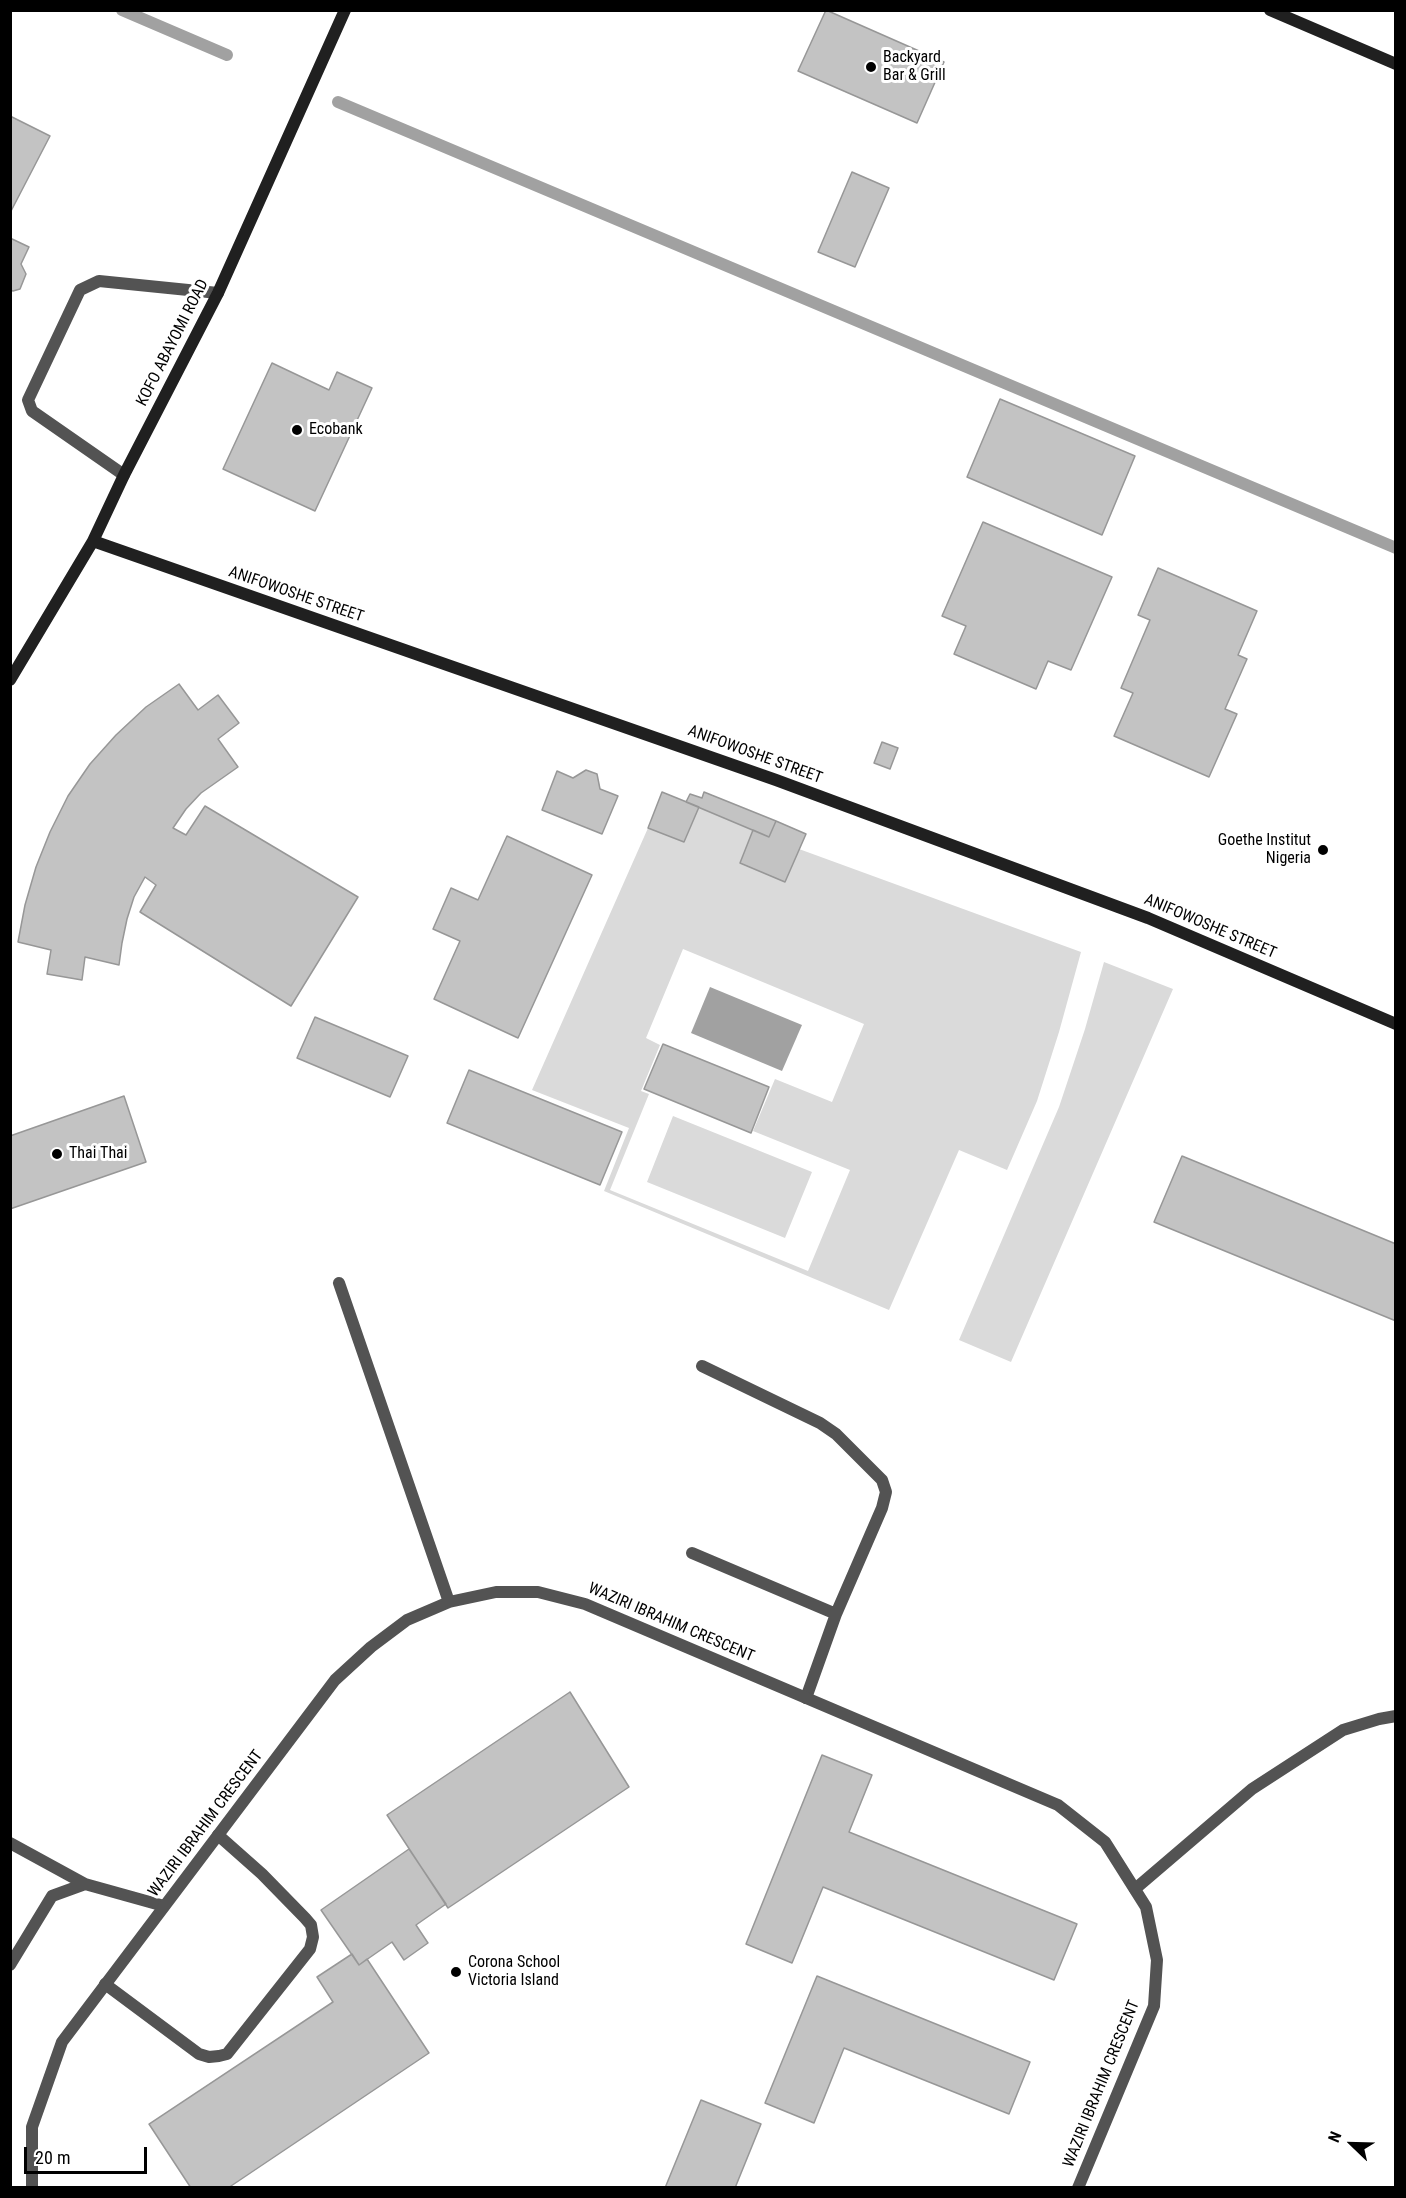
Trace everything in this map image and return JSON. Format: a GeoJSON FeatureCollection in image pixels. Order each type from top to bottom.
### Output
{"type":"FeatureCollection","features":[{"type":"Feature","properties":{"kind":"street","name":"KOFO ABAYOMI ROAD"},"geometry":{"type":"LineString","coordinates":[[10,680],[93,541],[124,475],[218,293],[345,10]]}},
{"type":"Feature","properties":{"kind":"street"},"geometry":{"type":"LineString","coordinates":[[1270,10],[1395,64]]}},
{"type":"Feature","properties":{"kind":"street"},"geometry":{"type":"LineString","coordinates":[[124,475],[32,411],[28,399],[80,290],[99,281],[218,293]]}},
{"type":"Feature","properties":{"kind":"street","name":"ANIFOWOSHE STREET"},"geometry":{"type":"LineString","coordinates":[[93,541],[798,788],[1148,918],[1395,1024]]}},
{"type":"Feature","properties":{"kind":"street"},"geometry":{"type":"LineString","coordinates":[[339,1283],[449,1602]]}},
{"type":"Feature","properties":{"kind":"street"},"geometry":{"type":"LineString","coordinates":[[702,1366],[820,1423],[836,1434],[882,1480],[886,1492],[882,1508],[836,1614],[806,1698]]}},
{"type":"Feature","properties":{"kind":"street"},"geometry":{"type":"LineString","coordinates":[[692,1553],[836,1614]]}},
{"type":"Feature","properties":{"kind":"street","name":"WAZIRI IBRAHIM CRESCENT"},"geometry":{"type":"LineString","coordinates":[[32,2187],[32,2127],[62,2042],[335,1680],[371,1647],[406,1620],[449,1602],[496,1592],[538,1592],[585,1604],[1058,1805],[1105,1842],[1146,1907],[1157,1960],[1154,2006],[1078,2187]]}},
{"type":"Feature","properties":{"kind":"street"},"geometry":{"type":"LineString","coordinates":[[1135,1889],[1252,1789],[1343,1730],[1395,1716]]}},
{"type":"Feature","properties":{"kind":"street"},"geometry":{"type":"LineString","coordinates":[[105,1984],[199,2054],[209,2057],[219,2056],[227,2054],[310,1949],[313,1937],[311,1925],[262,1874],[218,1835]]}},
{"type":"Feature","properties":{"kind":"street"},"geometry":{"type":"LineString","coordinates":[[10,1842],[86,1884],[164,1906]]}},
{"type":"Feature","properties":{"kind":"street"},"geometry":{"type":"LineString","coordinates":[[10,1965],[52,1896],[86,1884]]}},
{"type":"Feature","properties":{"kind":"shaded area"},"geometry":{"type":"Polygon","coordinates":[[[699,807],[753,830],[740,863],[785,882],[799,849],[1081,952],[1037,1101],[1007,1170],[959,1150],[889,1310],[604,1191],[629,1128],[532,1090],[648,828],[684,842],[699,807]],[[683,949],[646,1038],[660,1045],[641,1091],[649,1094],[610,1190],[808,1271],[850,1170],[753,1131],[775,1079],[832,1102],[864,1024],[683,949]]]}},
{"type":"Feature","properties":{"kind":"shaded area"},"geometry":{"type":"Polygon","coordinates":[[[1104,962],[1173,989],[1011,1362],[959,1340],[1059,1107],[1104,962]]]}},
{"type":"Feature","properties":{"kind":"shaded area"},"geometry":{"type":"Polygon","coordinates":[[[710,987],[802,1025],[782,1071],[691,1033],[710,987]]]}},
{"type":"Feature","properties":{"kind":"shaded area"},"geometry":{"type":"Polygon","coordinates":[[[673,1116],[812,1172],[785,1238],[647,1182],[673,1116]]]}},
{"type":"Feature","properties":{"kind":"building","name":"Backyard Bar & Grill"},"geometry":{"type":"Polygon","coordinates":[[[826,10],[944,62],[917,123],[798,71],[826,10]]]}},
{"type":"Feature","properties":{"kind":"building"},"geometry":{"type":"Polygon","coordinates":[[[10,116],[50,136],[10,213],[10,116]]]}},
{"type":"Feature","properties":{"kind":"building"},"geometry":{"type":"Polygon","coordinates":[[[852,172],[889,188],[855,267],[818,252],[852,172]]]}},
{"type":"Feature","properties":{"kind":"building"},"geometry":{"type":"Polygon","coordinates":[[[10,238],[29,247],[21,264],[26,274],[20,289],[13,291],[10,290],[10,238]]]}},
{"type":"Feature","properties":{"kind":"building","name":"Ecobank"},"geometry":{"type":"Polygon","coordinates":[[[272,363],[329,390],[337,372],[372,388],[315,511],[223,469],[272,363]]]}},
{"type":"Feature","properties":{"kind":"building"},"geometry":{"type":"Polygon","coordinates":[[[1000,399],[1135,456],[1102,535],[967,477],[1000,399]]]}},
{"type":"Feature","properties":{"kind":"building"},"geometry":{"type":"Polygon","coordinates":[[[983,522],[1112,577],[1071,670],[1048,661],[1036,689],[954,654],[966,626],[942,616],[983,522]]]}},
{"type":"Feature","properties":{"kind":"building"},"geometry":{"type":"Polygon","coordinates":[[[1158,568],[1257,611],[1238,655],[1247,659],[1225,709],[1237,714],[1209,777],[1114,736],[1133,693],[1121,688],[1150,620],[1138,615],[1158,568]]]}},
{"type":"Feature","properties":{"kind":"building"},"geometry":{"type":"Polygon","coordinates":[[[179,684],[198,710],[218,695],[239,723],[218,739],[238,767],[201,793],[173,828],[186,835],[205,806],[358,897],[291,1006],[140,912],[156,885],[145,877],[134,897],[127,919],[119,965],[85,957],[82,980],[47,974],[51,950],[18,942],[25,905],[36,867],[68,796],[90,764],[116,735],[146,707],[179,684]]]}},
{"type":"Feature","properties":{"kind":"building"},"geometry":{"type":"Polygon","coordinates":[[[882,742],[898,748],[890,769],[874,763],[882,742]]]}},
{"type":"Feature","properties":{"kind":"building"},"geometry":{"type":"Polygon","coordinates":[[[586,770],[597,774],[600,789],[618,796],[602,834],[542,810],[557,771],[573,778],[586,770]]]}},
{"type":"Feature","properties":{"kind":"building"},"geometry":{"type":"Polygon","coordinates":[[[662,792],[699,807],[684,842],[648,828],[662,792]]]}},
{"type":"Feature","properties":{"kind":"building"},"geometry":{"type":"Polygon","coordinates":[[[704,792],[776,821],[769,837],[686,802],[690,794],[702,798],[704,792]]]}},
{"type":"Feature","properties":{"kind":"building"},"geometry":{"type":"Polygon","coordinates":[[[776,821],[806,834],[785,882],[740,863],[753,830],[769,837],[776,821]]]}},
{"type":"Feature","properties":{"kind":"building"},"geometry":{"type":"Polygon","coordinates":[[[507,836],[592,875],[518,1038],[434,999],[460,941],[433,929],[451,888],[478,900],[507,836]]]}},
{"type":"Feature","properties":{"kind":"building"},"geometry":{"type":"Polygon","coordinates":[[[315,1017],[408,1056],[390,1097],[297,1058],[315,1017]]]}},
{"type":"Feature","properties":{"kind":"building"},"geometry":{"type":"Polygon","coordinates":[[[663,1044],[769,1087],[751,1133],[644,1089],[663,1044]]]}},
{"type":"Feature","properties":{"kind":"building"},"geometry":{"type":"Polygon","coordinates":[[[469,1070],[622,1132],[600,1185],[447,1123],[469,1070]]]}},
{"type":"Feature","properties":{"kind":"building"},"geometry":{"type":"Polygon","coordinates":[[[124,1096],[146,1162],[10,1209],[10,1136],[124,1096]]]}},
{"type":"Feature","properties":{"kind":"building"},"geometry":{"type":"Polygon","coordinates":[[[1182,1156],[1396,1244],[1396,1321],[1154,1222],[1182,1156]]]}},
{"type":"Feature","properties":{"kind":"building"},"geometry":{"type":"Polygon","coordinates":[[[570,1692],[629,1787],[448,1908],[387,1815],[570,1692]]]}},
{"type":"Feature","properties":{"kind":"building"},"geometry":{"type":"Polygon","coordinates":[[[822,1755],[872,1775],[849,1832],[1077,1924],[1054,1980],[823,1887],[792,1963],[746,1944],[822,1755]]]}},
{"type":"Feature","properties":{"kind":"building"},"geometry":{"type":"Polygon","coordinates":[[[409,1849],[446,1904],[416,1925],[428,1943],[404,1960],[392,1942],[359,1965],[321,1910],[409,1849]]]}},
{"type":"Feature","properties":{"kind":"building"},"geometry":{"type":"Polygon","coordinates":[[[352,1954],[359,1965],[367,1959],[429,2053],[228,2188],[191,2188],[149,2124],[333,2002],[317,1977],[352,1954]]]}},
{"type":"Feature","properties":{"kind":"building"},"geometry":{"type":"Polygon","coordinates":[[[817,1976],[1030,2062],[1009,2114],[844,2048],[814,2123],[765,2103],[817,1976]]]}},
{"type":"Feature","properties":{"kind":"building"},"geometry":{"type":"Polygon","coordinates":[[[701,2100],[761,2124],[735,2188],[665,2188],[701,2100]]]}},
{"type":"Feature","properties":{"kind":"waterway"},"geometry":{"type":"LineString","coordinates":[[122,10],[227,55]]}},
{"type":"Feature","properties":{"kind":"waterway"},"geometry":{"type":"LineString","coordinates":[[338,102],[1396,548]]}},
{"type":"Feature","properties":{"kind":"place","name":"Backyard Bar & Grill"},"geometry":{"type":"Point","coordinates":[871,67]}},
{"type":"Feature","properties":{"kind":"place","name":"Ecobank"},"geometry":{"type":"Point","coordinates":[297,430]}},
{"type":"Feature","properties":{"kind":"place","name":"Goethe Institut Nigeria"},"geometry":{"type":"Point","coordinates":[1323,850]}},
{"type":"Feature","properties":{"kind":"place","name":"Thai Thai"},"geometry":{"type":"Point","coordinates":[57,1154]}},
{"type":"Feature","properties":{"kind":"place","name":"Corona School Victoria Island"},"geometry":{"type":"Point","coordinates":[456,1972]}}]}
